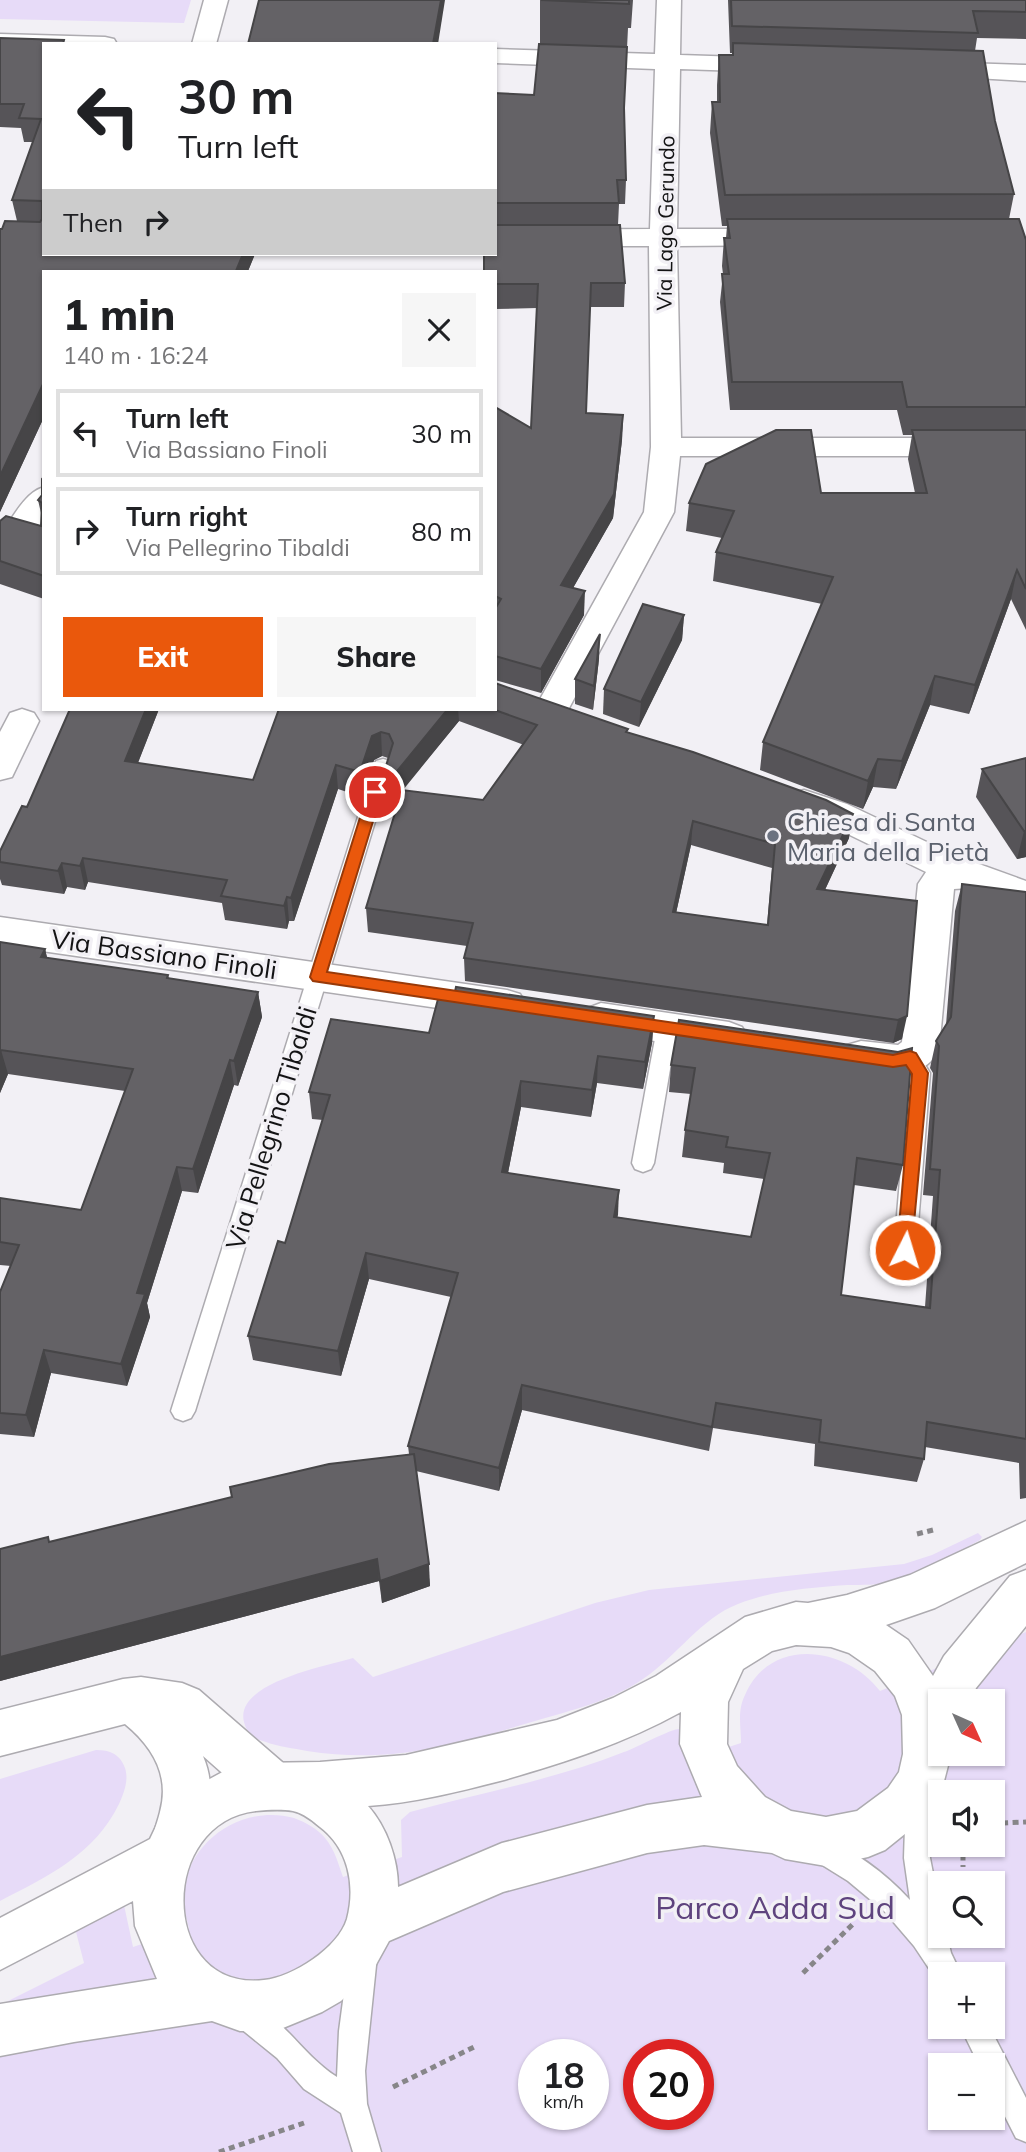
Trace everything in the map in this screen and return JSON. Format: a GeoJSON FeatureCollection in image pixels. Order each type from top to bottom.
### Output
{"type":"FeatureCollection","features":[{"type":"Feature","properties":{"kind":"street"},"geometry":{"type":"LineString","coordinates":[[205,42],[216,0]]}},
{"type":"Feature","properties":{"kind":"street","name":"Via Lago Gerundo"},"geometry":{"type":"LineString","coordinates":[[517,700],[564,715],[659,512],[666,447],[663,238],[669,0]]}},
{"type":"Feature","properties":{"kind":"street"},"geometry":{"type":"LineString","coordinates":[[0,41],[42,42]]}},
{"type":"Feature","properties":{"kind":"street"},"geometry":{"type":"LineString","coordinates":[[497,56],[792,66]]}},
{"type":"Feature","properties":{"kind":"street"},"geometry":{"type":"LineString","coordinates":[[916,70],[1026,74]]}},
{"type":"Feature","properties":{"kind":"street"},"geometry":{"type":"LineString","coordinates":[[497,238],[807,237]]}},
{"type":"Feature","properties":{"kind":"street"},"geometry":{"type":"LineString","coordinates":[[666,447],[1026,447]]}},
{"type":"Feature","properties":{"kind":"street"},"geometry":{"type":"LineString","coordinates":[[21,530],[42,500]]}},
{"type":"Feature","properties":{"kind":"street"},"geometry":{"type":"LineString","coordinates":[[0,768],[22,721]]}},
{"type":"Feature","properties":{"kind":"street"},"geometry":{"type":"LineString","coordinates":[[771,790],[835,813],[969,875],[1026,895]]}},
{"type":"Feature","properties":{"kind":"street"},"geometry":{"type":"LineString","coordinates":[[827,1051],[893,1061],[916,1054],[923,1044],[936,884],[946,875],[969,875]]}},
{"type":"Feature","properties":{"kind":"street","name":"Via Bassiano Finoli"},"geometry":{"type":"LineString","coordinates":[[0,931],[760,1041]]}},
{"type":"Feature","properties":{"kind":"street"},"geometry":{"type":"LineString","coordinates":[[788,1834],[754,1818],[734,1802],[719,1783],[708,1762],[702,1739],[704,1694],[713,1673],[726,1656],[742,1641],[761,1630],[783,1623],[847,1616],[919,1593],[1026,1541]]}},
{"type":"Feature","properties":{"kind":"street"},"geometry":{"type":"LineString","coordinates":[[951,1689],[960,1672],[1026,1591]]}},
{"type":"Feature","properties":{"kind":"street"},"geometry":{"type":"LineString","coordinates":[[806,1621],[829,1623],[872,1640],[891,1656],[928,1704]]}},
{"type":"Feature","properties":{"kind":"street"},"geometry":{"type":"LineString","coordinates":[[0,1945],[170,1847],[191,1819],[228,1793],[283,1786],[390,1781],[436,1773],[565,1740],[608,1723],[651,1701],[726,1656]]}},
{"type":"Feature","properties":{"kind":"street"},"geometry":{"type":"LineString","coordinates":[[0,1733],[123,1701],[141,1699],[182,1706],[283,1786],[315,1794],[334,1805],[363,1838],[374,1881],[368,1929],[338,1971],[304,1996],[269,2005],[221,1999],[74,2016],[0,2031]]}},
{"type":"Feature","properties":{"kind":"street"},"geometry":{"type":"LineString","coordinates":[[123,1701],[142,1708],[156,1722],[171,1742],[188,1786],[186,1811],[170,1847],[156,1904],[158,1927],[165,1948],[177,1968],[193,1983],[221,1999]]}},
{"type":"Feature","properties":{"kind":"street"},"geometry":{"type":"LineString","coordinates":[[368,1929],[502,1868],[648,1829],[704,1821],[824,1841],[849,1838],[871,1831],[907,1803],[919,1783],[928,1753]]}},
{"type":"Feature","properties":{"kind":"lane","name":"Via Pellegrino Tibaldi"},"geometry":{"type":"LineString","coordinates":[[183,1411],[383,766]]}},
{"type":"Feature","properties":{"kind":"lane"},"geometry":{"type":"LineString","coordinates":[[643,1163],[667,1028]]}},
{"type":"Feature","properties":{"kind":"lane"},"geometry":{"type":"LineString","coordinates":[[905,1250],[920,1073],[910,1058]]}},
{"type":"Feature","properties":{"kind":"lane"},"geometry":{"type":"LineString","coordinates":[[919,1783],[917,1858],[923,1897],[943,1962]]}},
{"type":"Feature","properties":{"kind":"lane"},"geometry":{"type":"LineString","coordinates":[[788,1834],[834,1856],[865,1878],[921,1935],[940,1962]]}},
{"type":"Feature","properties":{"kind":"lane"},"geometry":{"type":"LineString","coordinates":[[367,2152],[353,2104],[358,1989],[368,1929]]}},
{"type":"Feature","properties":{"kind":"lane"},"geometry":{"type":"LineString","coordinates":[[221,1999],[259,2023],[314,2079],[353,2104]]}},
{"type":"Feature","properties":{"kind":"lane"},"geometry":{"type":"LineString","coordinates":[[981,2039],[1026,2128]]}},
{"type":"Feature","properties":{"kind":"path"},"geometry":{"type":"LineString","coordinates":[[1005,1823],[1026,1822]]}},
{"type":"Feature","properties":{"kind":"path"},"geometry":{"type":"LineString","coordinates":[[803,1973],[853,1924]]}},
{"type":"Feature","properties":{"kind":"path"},"geometry":{"type":"LineString","coordinates":[[396,2085],[474,2047]]}},
{"type":"Feature","properties":{"kind":"path"},"geometry":{"type":"LineString","coordinates":[[219,2152],[283,2132]]}},
{"type":"Feature","properties":{"kind":"green space"},"geometry":{"type":"Polygon","coordinates":[[[0,0],[191,0],[184,23],[0,19],[0,0]]]}},
{"type":"Feature","properties":{"kind":"green space"},"geometry":{"type":"Polygon","coordinates":[[[978,1533],[982,1537],[980,1540],[905,1579],[882,1584],[792,1590],[738,1604],[700,1628],[655,1670],[631,1687],[577,1709],[477,1738],[396,1754],[338,1754],[307,1751],[262,1741],[249,1733],[245,1726],[245,1708],[253,1697],[267,1687],[304,1671],[353,1658],[373,1677],[595,1603],[649,1590],[904,1564],[932,1555],[978,1533]]]}},
{"type":"Feature","properties":{"kind":"green space","name":"Parco Adda Sud"},"geometry":{"type":"Polygon","coordinates":[[[1026,1632],[1026,2152],[0,2152],[0,2005],[84,1963],[75,1928],[124,1905],[133,1947],[189,1928],[184,1900],[188,1872],[208,1841],[222,1830],[257,1816],[294,1818],[315,1829],[325,1838],[334,1852],[343,1877],[402,1857],[401,1820],[410,1812],[598,1762],[678,1729],[683,1729],[689,1760],[741,1743],[740,1713],[745,1695],[757,1676],[772,1663],[790,1656],[810,1654],[830,1657],[866,1676],[880,1691],[1026,1632]]]}},
{"type":"Feature","properties":{"kind":"green space"},"geometry":{"type":"Polygon","coordinates":[[[96,1750],[117,1756],[126,1773],[123,1795],[109,1822],[83,1851],[68,1862],[0,1901],[0,1779],[96,1750]]]}},
{"type":"Feature","properties":{"kind":"building"},"geometry":{"type":"Polygon","coordinates":[[[259,0],[441,0],[433,42],[248,42],[259,0]]]}},
{"type":"Feature","properties":{"kind":"building"},"geometry":{"type":"Polygon","coordinates":[[[541,0],[629,0],[629,4],[541,0]]]}},
{"type":"Feature","properties":{"kind":"building"},"geometry":{"type":"Polygon","coordinates":[[[731,0],[1026,0],[1026,12],[973,11],[978,33],[732,26],[731,0]]]}},
{"type":"Feature","properties":{"kind":"building"},"geometry":{"type":"Polygon","coordinates":[[[0,38],[64,40],[42,42],[42,201],[12,200],[41,119],[19,118],[24,104],[0,104],[0,38]]]}},
{"type":"Feature","properties":{"kind":"building"},"geometry":{"type":"Polygon","coordinates":[[[733,43],[983,51],[995,121],[1014,194],[725,195],[712,102],[720,102],[719,55],[733,55],[733,43]]]}},
{"type":"Feature","properties":{"kind":"building"},"geometry":{"type":"Polygon","coordinates":[[[539,44],[627,47],[624,108],[626,180],[617,180],[619,203],[497,203],[497,93],[534,95],[539,44]]]}},
{"type":"Feature","properties":{"kind":"building"},"geometry":{"type":"Polygon","coordinates":[[[42,219],[42,256],[242,256],[236,270],[42,270],[42,386],[0,476],[0,229],[5,221],[40,222],[42,219]]]}},
{"type":"Feature","properties":{"kind":"building"},"geometry":{"type":"Polygon","coordinates":[[[727,219],[1019,219],[1026,240],[1026,407],[907,407],[902,382],[732,382],[722,274],[729,274],[724,238],[730,238],[727,219]]]}},
{"type":"Feature","properties":{"kind":"building"},"geometry":{"type":"Polygon","coordinates":[[[497,225],[620,225],[625,283],[591,283],[586,413],[623,415],[614,494],[561,585],[585,591],[541,669],[497,657],[497,606],[501,599],[497,597],[497,408],[531,428],[538,284],[497,284],[497,270],[484,270],[484,256],[497,256],[497,225]]]}},
{"type":"Feature","properties":{"kind":"building"},"geometry":{"type":"Polygon","coordinates":[[[776,430],[811,430],[821,493],[927,493],[912,430],[1026,430],[1026,589],[1017,570],[975,685],[935,676],[902,761],[878,759],[868,781],[763,742],[833,577],[716,552],[734,511],[689,503],[706,464],[776,430]]]}},
{"type":"Feature","properties":{"kind":"building"},"geometry":{"type":"Polygon","coordinates":[[[42,503],[42,575],[0,561],[0,521],[6,516],[41,526],[42,503]]]}},
{"type":"Feature","properties":{"kind":"building"},"geometry":{"type":"Polygon","coordinates":[[[643,604],[684,615],[641,702],[604,689],[643,604]]]}},
{"type":"Feature","properties":{"kind":"building"},"geometry":{"type":"Polygon","coordinates":[[[600,634],[594,686],[575,679],[600,634]]]}},
{"type":"Feature","properties":{"kind":"building"},"geometry":{"type":"Polygon","coordinates":[[[497,684],[628,729],[626,732],[693,752],[826,800],[853,814],[817,889],[917,901],[907,1016],[898,1020],[464,958],[473,923],[366,908],[402,790],[483,800],[537,725],[497,711],[497,684]],[[693,821],[673,912],[768,925],[775,844],[693,821]]]}},
{"type":"Feature","properties":{"kind":"building"},"geometry":{"type":"Polygon","coordinates":[[[69,711],[145,711],[125,761],[253,780],[278,711],[446,711],[389,781],[382,779],[393,743],[389,734],[381,732],[372,736],[360,772],[336,765],[291,898],[287,897],[284,906],[221,896],[227,880],[83,858],[80,866],[62,863],[58,871],[0,862],[0,851],[22,806],[27,807],[69,711]]]}},
{"type":"Feature","properties":{"kind":"building"},"geometry":{"type":"Polygon","coordinates":[[[1026,758],[1026,831],[1024,831],[982,769],[1026,758]]]}},
{"type":"Feature","properties":{"kind":"building"},"geometry":{"type":"Polygon","coordinates":[[[962,884],[1026,892],[1026,1439],[927,1422],[924,1459],[819,1442],[821,1420],[716,1403],[712,1427],[522,1385],[499,1468],[408,1446],[458,1273],[366,1253],[338,1351],[248,1336],[278,1241],[285,1243],[330,1095],[309,1092],[331,1019],[429,1033],[438,999],[453,1001],[456,987],[654,1016],[645,1062],[598,1056],[592,1090],[521,1081],[502,1172],[619,1190],[614,1217],[751,1237],[770,1153],[726,1147],[728,1137],[685,1130],[695,1068],[671,1065],[679,1020],[898,1052],[912,1048],[903,1165],[857,1158],[841,1295],[930,1308],[940,1170],[930,1169],[939,1046],[936,1041],[951,1017],[962,884]]]}},
{"type":"Feature","properties":{"kind":"building"},"geometry":{"type":"Polygon","coordinates":[[[0,942],[45,949],[41,957],[168,975],[167,978],[258,992],[234,1061],[230,1060],[193,1169],[177,1167],[137,1293],[145,1294],[121,1364],[44,1350],[26,1415],[0,1413],[0,1292],[19,1245],[0,1242],[0,1198],[81,1210],[133,1069],[1,1050],[0,1052],[0,942]]]}},
{"type":"Feature","properties":{"kind":"building"},"geometry":{"type":"Polygon","coordinates":[[[414,1454],[429,1564],[380,1581],[377,1559],[0,1657],[0,1549],[48,1537],[49,1542],[232,1497],[230,1487],[329,1464],[414,1454]]]}},
{"type":"Feature","properties":{"kind":"place","name":"Chiesa di Santa Maria della Pietà"},"geometry":{"type":"Point","coordinates":[773,836]}},
{"type":"Feature","properties":{"kind":"route"},"geometry":{"type":"LineString","coordinates":[[375,792],[318,977],[893,1061],[910,1058],[920,1073],[905,1250]]}}]}
